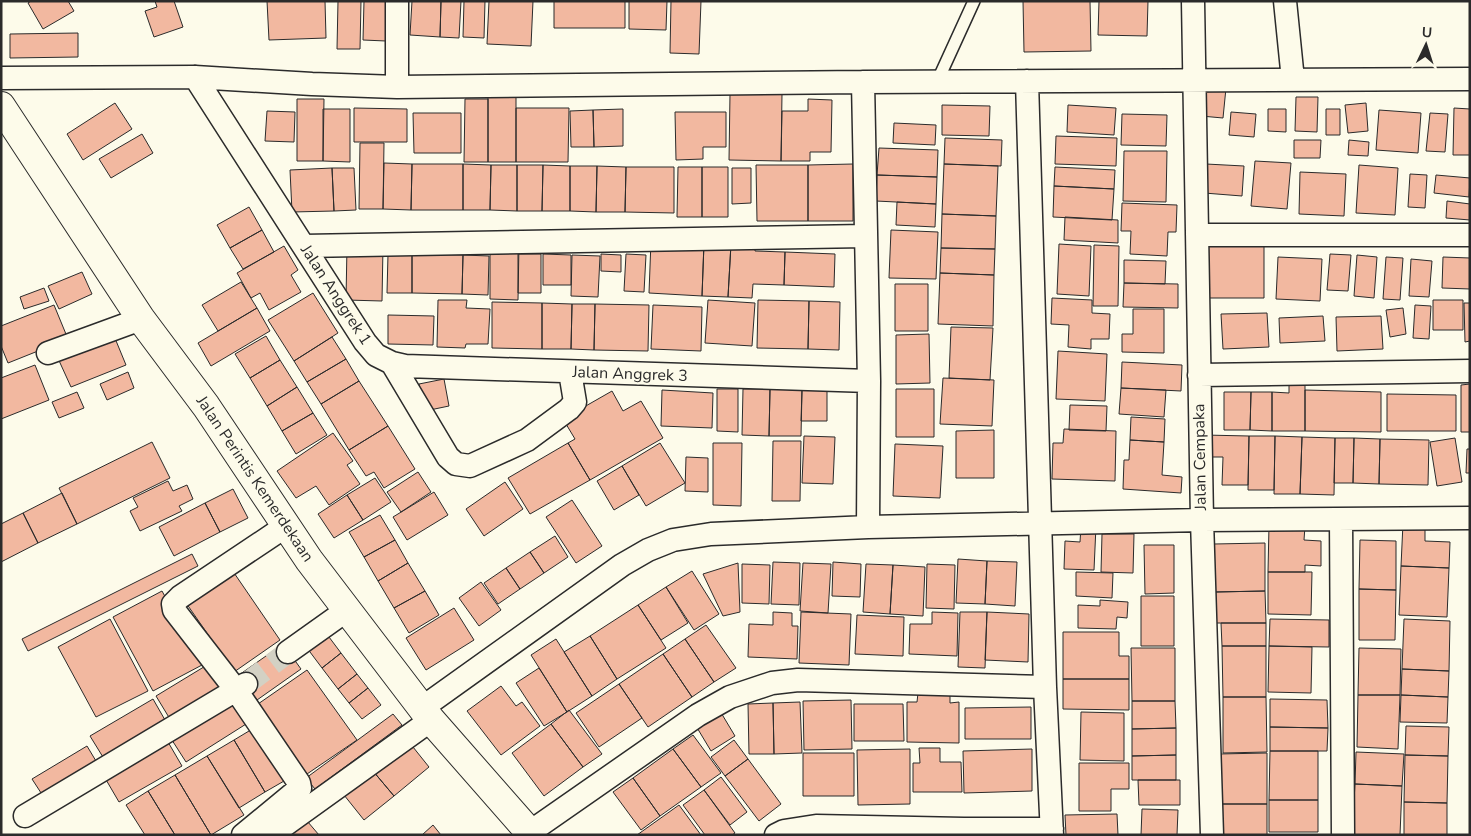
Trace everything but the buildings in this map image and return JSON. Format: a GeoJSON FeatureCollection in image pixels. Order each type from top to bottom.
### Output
{"type":"FeatureCollection","features":[{"type":"Feature","properties":{"kind":"main road","name":"Jalan Perintis Kemerdekaan"},"geometry":{"type":"LineString","coordinates":[[1,106],[141,319],[206,406],[309,560],[426,714],[531,834]]}},
{"type":"Feature","properties":{"kind":"street"},"geometry":{"type":"LineString","coordinates":[[397,1],[397,87]]}},
{"type":"Feature","properties":{"kind":"street","name":"Jalan Cempaka"},"geometry":{"type":"LineString","coordinates":[[1193,1],[1202,520],[1212,835]]}},
{"type":"Feature","properties":{"kind":"street"},"geometry":{"type":"LineString","coordinates":[[1285,1],[1293,80]]}},
{"type":"Feature","properties":{"kind":"street"},"geometry":{"type":"LineString","coordinates":[[1,78],[195,77],[397,87],[862,82],[1470,79]]}},
{"type":"Feature","properties":{"kind":"street","name":"Jalan Anggrek 1"},"geometry":{"type":"LineString","coordinates":[[195,77],[365,342],[376,354],[392,363],[448,457],[456,464],[470,466],[527,440],[569,409],[575,402],[570,372]]}},
{"type":"Feature","properties":{"kind":"street"},"geometry":{"type":"LineString","coordinates":[[776,835],[784,831],[816,826],[960,832],[1052,832],[1045,687],[1027,81]]}},
{"type":"Feature","properties":{"kind":"street"},"geometry":{"type":"LineString","coordinates":[[862,82],[869,381],[868,527]]}},
{"type":"Feature","properties":{"kind":"street"},"geometry":{"type":"LineString","coordinates":[[1197,235],[1470,235]]}},
{"type":"Feature","properties":{"kind":"street"},"geometry":{"type":"LineString","coordinates":[[304,246],[865,236]]}},
{"type":"Feature","properties":{"kind":"street"},"geometry":{"type":"LineString","coordinates":[[48,353],[141,319]]}},
{"type":"Feature","properties":{"kind":"street","name":"Jalan Anggrek 3"},"geometry":{"type":"LineString","coordinates":[[392,363],[405,366],[869,381]]}},
{"type":"Feature","properties":{"kind":"street"},"geometry":{"type":"LineString","coordinates":[[1199,375],[1470,371]]}},
{"type":"Feature","properties":{"kind":"street"},"geometry":{"type":"LineString","coordinates":[[271,835],[622,565],[648,550],[673,540],[711,534],[868,527],[1202,520],[1470,518]]}},
{"type":"Feature","properties":{"kind":"street"},"geometry":{"type":"LineString","coordinates":[[1341,519],[1343,835]]}},
{"type":"Feature","properties":{"kind":"street"},"geometry":{"type":"LineString","coordinates":[[243,835],[300,788],[299,783],[241,687],[174,610],[173,604],[180,597],[286,526]]}},
{"type":"Feature","properties":{"kind":"street"},"geometry":{"type":"LineString","coordinates":[[288,652],[347,610]]}},
{"type":"Feature","properties":{"kind":"street"},"geometry":{"type":"LineString","coordinates":[[531,834],[698,715],[730,697],[772,683],[798,680],[1045,687]]}},
{"type":"Feature","properties":{"kind":"street"},"geometry":{"type":"LineString","coordinates":[[25,816],[241,687]]}},
{"type":"Feature","properties":{"kind":"lane"},"geometry":{"type":"LineString","coordinates":[[937,82],[974,1]]}},
{"type":"Feature","properties":{"kind":"tunnel"},"geometry":{"type":"LineString","coordinates":[[246,684],[288,652]]}}]}
